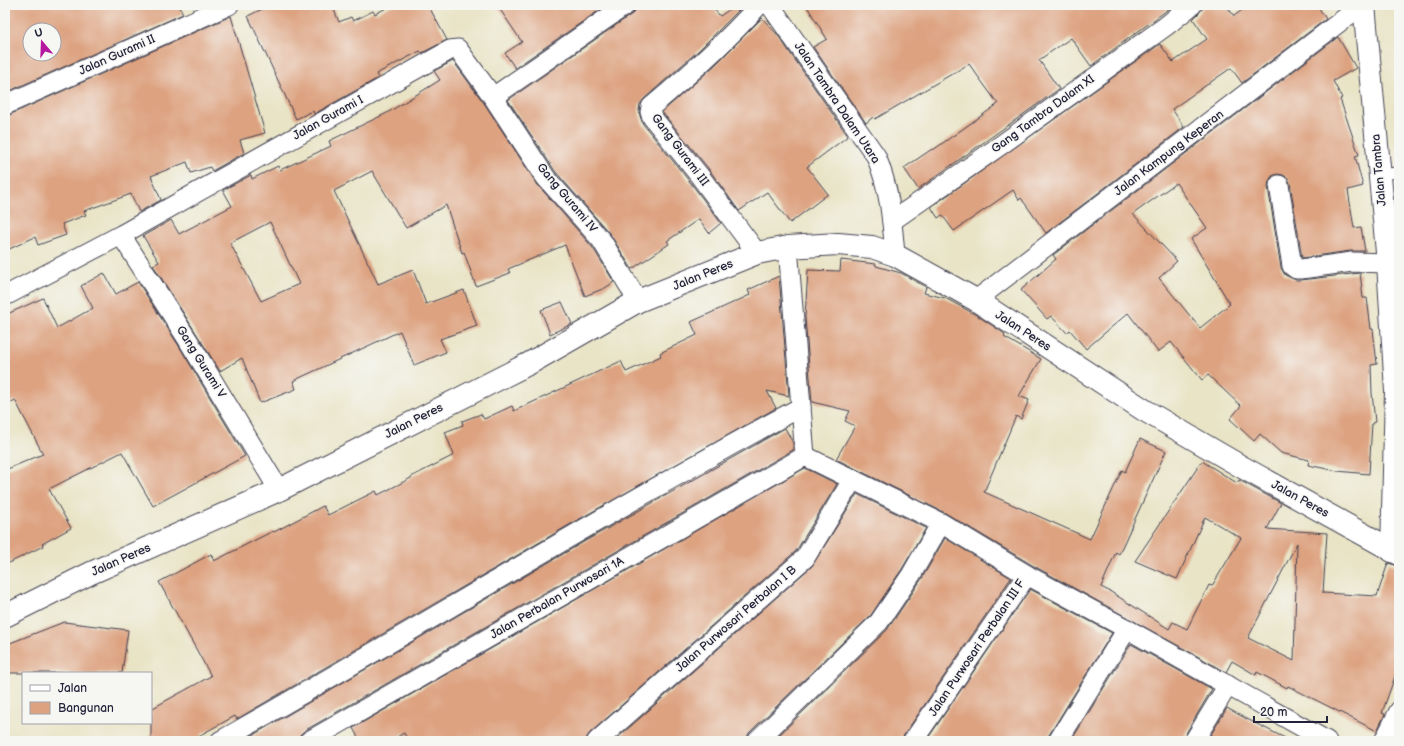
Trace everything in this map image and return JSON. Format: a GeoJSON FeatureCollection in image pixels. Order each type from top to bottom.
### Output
{"type":"FeatureCollection","features":[{"type":"Feature","properties":{"kind":"street","name":"Jalan Gurami II"},"geometry":{"type":"LineString","coordinates":[[5,105],[229,5]]}},
{"type":"Feature","properties":{"kind":"street"},"geometry":{"type":"LineString","coordinates":[[493,96],[626,5]]}},
{"type":"Feature","properties":{"kind":"street","name":"Gang Gurami III"},"geometry":{"type":"LineString","coordinates":[[758,253],[650,112],[651,107],[694,70],[746,20],[759,5]]}},
{"type":"Feature","properties":{"kind":"street","name":"Jalan Tambra Dalam Utara"},"geometry":{"type":"LineString","coordinates":[[770,5],[876,156],[889,195],[895,255]]}},
{"type":"Feature","properties":{"kind":"street","name":"Gang Tambra Dalam XI"},"geometry":{"type":"LineString","coordinates":[[892,221],[1001,145],[1166,26],[1192,5]]}},
{"type":"Feature","properties":{"kind":"street","name":"Jalan Tambra"},"geometry":{"type":"LineString","coordinates":[[1363,5],[1389,174],[1388,263],[1396,391],[1395,552]]}},
{"type":"Feature","properties":{"kind":"street","name":"Jalan Kampung Keperan"},"geometry":{"type":"LineString","coordinates":[[976,300],[1363,5]]}},
{"type":"Feature","properties":{"kind":"street","name":"Jalan Gurami I"},"geometry":{"type":"LineString","coordinates":[[5,296],[121,235],[450,50],[455,48],[458,49],[493,96]]}},
{"type":"Feature","properties":{"kind":"street","name":"Gang Gurami IV"},"geometry":{"type":"LineString","coordinates":[[493,96],[546,178],[602,240],[638,301]]}},
{"type":"Feature","properties":{"kind":"street"},"geometry":{"type":"LineString","coordinates":[[1279,185],[1292,266],[1294,268],[1302,269],[1352,262],[1388,263]]}},
{"type":"Feature","properties":{"kind":"street","name":"Gang Gurami V"},"geometry":{"type":"LineString","coordinates":[[121,235],[192,346],[279,490]]}},
{"type":"Feature","properties":{"kind":"street","name":"Jalan Peres"},"geometry":{"type":"LineString","coordinates":[[5,616],[91,572],[279,490],[530,363],[638,301],[758,253],[788,247],[838,244],[872,246],[895,255],[976,300],[1144,410],[1242,467],[1395,552]]}},
{"type":"Feature","properties":{"kind":"street"},"geometry":{"type":"LineString","coordinates":[[788,247],[805,456],[940,523],[1027,575],[1128,629],[1326,741]]}},
{"type":"Feature","properties":{"kind":"street"},"geometry":{"type":"LineString","coordinates":[[220,741],[720,451],[801,408]]}},
{"type":"Feature","properties":{"kind":"street","name":"Jalan Perbalan Purwosari 1A"},"geometry":{"type":"LineString","coordinates":[[309,741],[805,456]]}},
{"type":"Feature","properties":{"kind":"street","name":"Jalan Purwosari Perbalan I B"},"geometry":{"type":"LineString","coordinates":[[597,741],[805,558],[853,479]]}},
{"type":"Feature","properties":{"kind":"street"},"geometry":{"type":"LineString","coordinates":[[757,741],[879,622],[910,574],[940,523]]}},
{"type":"Feature","properties":{"kind":"street","name":"Jalan Purwosari Perbalan III F"},"geometry":{"type":"LineString","coordinates":[[913,741],[1027,575]]}},
{"type":"Feature","properties":{"kind":"street"},"geometry":{"type":"LineString","coordinates":[[1058,741],[1128,629]]}},
{"type":"Feature","properties":{"kind":"street"},"geometry":{"type":"LineString","coordinates":[[1194,741],[1228,686]]}},
{"type":"Feature","properties":{"kind":"street"},"geometry":{"type":"LineString","coordinates":[[1384,741],[1399,711]]}},
{"type":"Feature","properties":{"kind":"building"},"geometry":{"type":"Polygon","coordinates":[[[5,5],[179,5],[183,14],[5,93],[5,5]]]}},
{"type":"Feature","properties":{"kind":"building"},"geometry":{"type":"Polygon","coordinates":[[[270,5],[332,5],[339,22],[351,17],[353,21],[373,11],[375,14],[392,5],[428,5],[447,40],[422,53],[420,51],[376,74],[378,78],[314,114],[313,111],[296,119],[248,16],[270,5]]]}},
{"type":"Feature","properties":{"kind":"building"},"geometry":{"type":"Polygon","coordinates":[[[497,5],[607,5],[515,68],[505,53],[522,42],[497,5]]]}},
{"type":"Feature","properties":{"kind":"building"},"geometry":{"type":"Polygon","coordinates":[[[637,5],[710,5],[720,16],[736,5],[744,5],[699,50],[644,99],[640,104],[639,110],[643,124],[721,223],[709,233],[699,219],[667,241],[669,244],[632,269],[610,234],[555,171],[508,100],[632,14],[636,10],[637,5]]]}},
{"type":"Feature","properties":{"kind":"building"},"geometry":{"type":"Polygon","coordinates":[[[806,5],[1174,5],[1091,66],[1071,38],[1039,60],[1059,89],[918,189],[904,168],[932,149],[933,150],[998,104],[969,64],[875,119],[873,117],[866,123],[813,47],[827,39],[806,5]]]}},
{"type":"Feature","properties":{"kind":"building"},"geometry":{"type":"Polygon","coordinates":[[[1203,5],[1226,5],[1234,16],[1249,5],[1317,5],[1326,19],[1242,83],[1231,68],[1172,109],[1184,127],[1046,233],[1021,198],[1019,200],[1013,190],[954,231],[942,215],[938,218],[931,207],[1160,44],[1173,62],[1207,39],[1193,19],[1202,9],[1203,5]]]}},
{"type":"Feature","properties":{"kind":"building"},"geometry":{"type":"Polygon","coordinates":[[[231,16],[265,133],[240,140],[244,153],[212,171],[210,167],[191,173],[187,162],[151,176],[161,200],[139,212],[131,194],[84,211],[86,215],[62,224],[66,235],[38,245],[35,237],[5,251],[5,116],[231,16]]]}},
{"type":"Feature","properties":{"kind":"building"},"geometry":{"type":"Polygon","coordinates":[[[762,18],[777,34],[848,136],[807,167],[828,194],[790,223],[767,192],[739,211],[708,168],[662,112],[714,66],[762,18]]]}},
{"type":"Feature","properties":{"kind":"building"},"geometry":{"type":"Polygon","coordinates":[[[1338,37],[1356,68],[1333,81],[1342,98],[1340,99],[1359,155],[1355,156],[1363,186],[1348,190],[1354,228],[1361,227],[1365,251],[1350,251],[1302,258],[1288,178],[1277,174],[1272,176],[1268,187],[1281,268],[1285,275],[1296,280],[1301,280],[1360,273],[1363,298],[1367,298],[1371,329],[1373,329],[1377,364],[1371,365],[1375,422],[1372,423],[1369,474],[1337,471],[1308,465],[1309,460],[1281,453],[1260,434],[1254,441],[1230,419],[1241,406],[1208,375],[1202,380],[1171,342],[1158,352],[1128,313],[1086,349],[1070,330],[1067,333],[1051,316],[1047,319],[1021,290],[1056,259],[1053,255],[1338,37]],[[1176,183],[1133,214],[1177,261],[1159,278],[1200,328],[1230,304],[1191,239],[1207,228],[1176,183]]]}},
{"type":"Feature","properties":{"kind":"building"},"geometry":{"type":"Polygon","coordinates":[[[453,61],[484,103],[537,184],[593,248],[614,282],[605,288],[585,296],[565,245],[508,269],[510,273],[476,286],[464,252],[462,253],[446,205],[406,228],[372,171],[334,191],[378,284],[413,270],[426,304],[464,290],[477,326],[440,339],[446,352],[414,365],[400,331],[293,381],[296,389],[260,403],[242,358],[220,371],[153,265],[159,262],[143,236],[171,220],[179,234],[232,206],[223,190],[251,175],[252,179],[278,166],[280,170],[331,146],[329,141],[387,113],[440,80],[434,71],[453,61]],[[270,222],[230,243],[261,301],[299,284],[270,222]]]}},
{"type":"Feature","properties":{"kind":"building"},"geometry":{"type":"Polygon","coordinates":[[[841,260],[876,264],[876,266],[901,273],[926,287],[924,293],[945,298],[978,316],[1005,334],[1004,337],[1041,359],[1019,396],[1029,400],[1021,419],[1016,416],[984,492],[1090,539],[1122,470],[1125,472],[1140,439],[1166,451],[1119,554],[1116,552],[1101,587],[1169,629],[1173,622],[1187,629],[1209,585],[1212,586],[1241,538],[1205,517],[1177,579],[1135,561],[1202,461],[1237,483],[1239,480],[1281,503],[1267,529],[1327,533],[1323,593],[1377,596],[1388,563],[1399,566],[1399,665],[1382,713],[1385,714],[1377,731],[1288,686],[1287,688],[1257,672],[1256,675],[1232,661],[1226,672],[1032,565],[947,514],[836,459],[855,426],[845,421],[850,411],[812,402],[805,317],[808,270],[840,271],[841,260]],[[1297,543],[1248,638],[1294,661],[1297,543]]]}},
{"type":"Feature","properties":{"kind":"building"},"geometry":{"type":"Polygon","coordinates":[[[104,273],[116,294],[138,282],[179,346],[245,456],[153,506],[122,452],[49,489],[71,528],[42,544],[43,546],[5,565],[5,470],[43,454],[15,400],[5,406],[5,315],[43,298],[57,328],[93,308],[81,286],[104,273]]]}},
{"type":"Feature","properties":{"kind":"building"},"geometry":{"type":"Polygon","coordinates":[[[779,276],[789,396],[767,391],[776,408],[576,521],[237,719],[235,716],[192,741],[151,741],[152,708],[211,676],[159,582],[211,554],[214,561],[323,506],[328,515],[376,491],[378,495],[411,478],[454,455],[445,432],[463,425],[462,421],[481,414],[484,419],[512,406],[514,411],[621,361],[626,372],[661,356],[660,353],[697,335],[691,322],[750,295],[748,290],[779,276]]]}},
{"type":"Feature","properties":{"kind":"building"},"geometry":{"type":"Polygon","coordinates":[[[562,302],[572,324],[550,334],[541,310],[562,302]]]}},
{"type":"Feature","properties":{"kind":"building"},"geometry":{"type":"Polygon","coordinates":[[[785,428],[793,443],[793,450],[304,731],[300,735],[299,739],[293,741],[250,741],[248,738],[587,540],[785,428]]]}},
{"type":"Feature","properties":{"kind":"building"},"geometry":{"type":"Polygon","coordinates":[[[805,468],[837,484],[796,551],[590,733],[586,741],[408,741],[404,733],[390,741],[360,741],[353,728],[805,468]]]}},
{"type":"Feature","properties":{"kind":"building"},"geometry":{"type":"Polygon","coordinates":[[[857,494],[926,528],[902,569],[871,615],[749,733],[746,741],[614,741],[812,566],[857,494]]]}},
{"type":"Feature","properties":{"kind":"building"},"geometry":{"type":"Polygon","coordinates":[[[945,538],[1011,578],[904,735],[902,741],[773,741],[887,630],[921,580],[945,538]]]}},
{"type":"Feature","properties":{"kind":"building"},"geometry":{"type":"Polygon","coordinates":[[[1030,589],[1112,633],[1049,735],[1047,741],[926,741],[1030,589]]]}},
{"type":"Feature","properties":{"kind":"building"},"geometry":{"type":"Polygon","coordinates":[[[64,622],[128,630],[122,672],[5,673],[5,645],[64,622]]]}},
{"type":"Feature","properties":{"kind":"building"},"geometry":{"type":"Polygon","coordinates":[[[1131,644],[1212,689],[1183,741],[1071,741],[1131,644]]]}},
{"type":"Feature","properties":{"kind":"building"},"geometry":{"type":"Polygon","coordinates":[[[1227,708],[1245,718],[1291,741],[1207,741],[1227,708]]]}}]}
